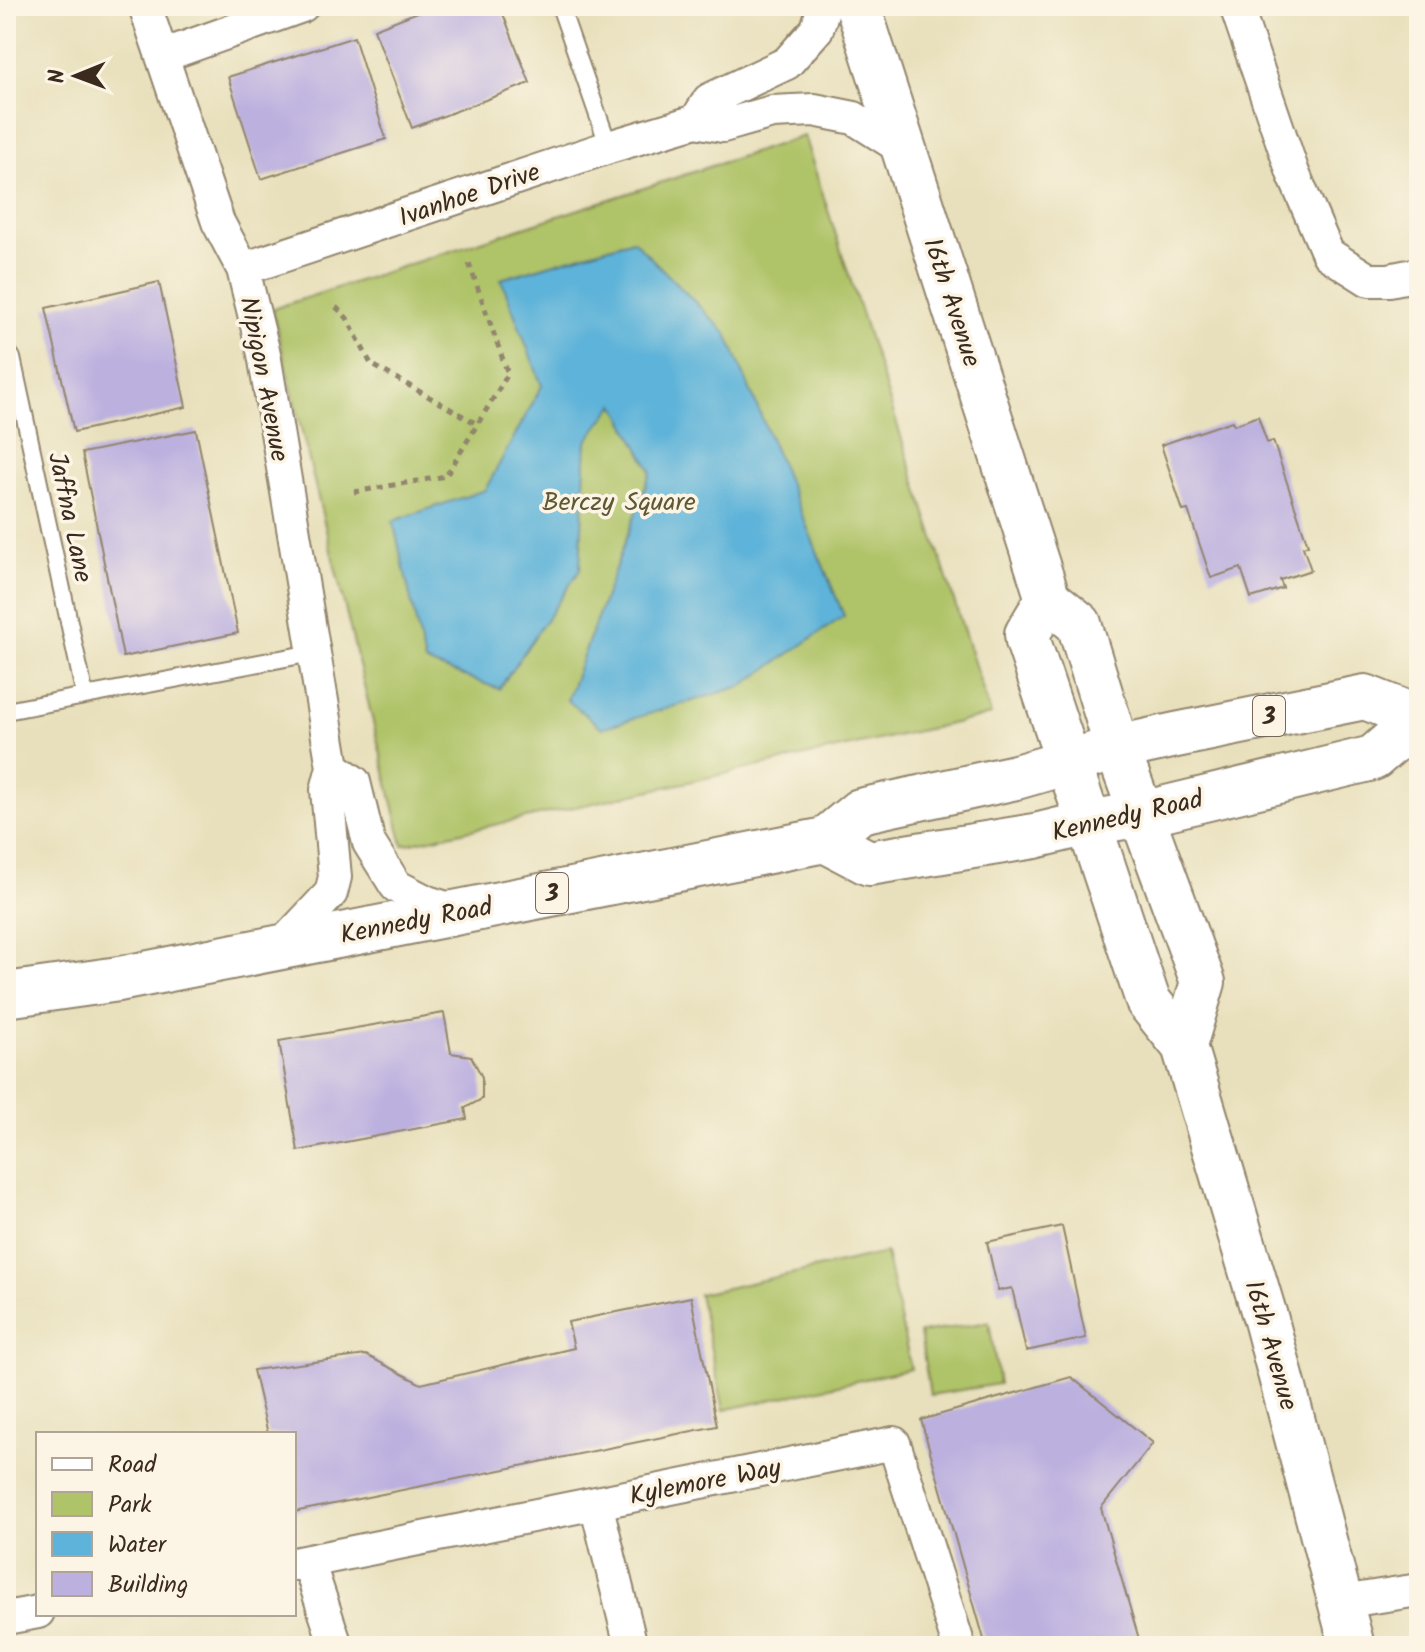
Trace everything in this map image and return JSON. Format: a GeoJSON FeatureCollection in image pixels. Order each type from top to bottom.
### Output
{"type":"FeatureCollection","features":[{"type":"Feature","properties":{"kind":"main road","name":"16th Avenue"},"geometry":{"type":"LineString","coordinates":[[858,6],[1048,599],[1029,630],[1027,639],[1148,1001],[1184,1046],[1266,1320],[1352,1646]]}},
{"type":"Feature","properties":{"kind":"main road"},"geometry":{"type":"LineString","coordinates":[[1048,599],[1079,624],[1117,748],[1203,982],[1184,1046]]}},
{"type":"Feature","properties":{"kind":"main road","name":"Kennedy Road"},"geometry":{"type":"LineString","coordinates":[[6,995],[119,979],[825,840],[860,811],[1016,777],[1117,748],[1365,697],[1419,718],[1373,758],[1142,814],[1035,836],[869,863],[825,840]]}},
{"type":"Feature","properties":{"kind":"street","name":"Nipigon Avenue"},"geometry":{"type":"LineString","coordinates":[[145,6],[218,222],[243,269],[264,354],[333,767],[327,790],[335,877],[331,893],[280,947]]}},
{"type":"Feature","properties":{"kind":"street"},"geometry":{"type":"LineString","coordinates":[[162,56],[302,6]]}},
{"type":"Feature","properties":{"kind":"street","name":"Ivanhoe Drive"},"geometry":{"type":"LineString","coordinates":[[696,121],[709,100],[787,63],[817,29],[824,6]]}},
{"type":"Feature","properties":{"kind":"street"},"geometry":{"type":"LineString","coordinates":[[1236,6],[1293,173],[1328,254],[1369,280],[1419,274]]}},
{"type":"Feature","properties":{"kind":"street","name":"Ivanhoe Drive"},"geometry":{"type":"LineString","coordinates":[[243,269],[696,121],[723,126],[772,112],[814,110],[854,118],[903,149]]}},
{"type":"Feature","properties":{"kind":"street","name":"Nipigon Avenue"},"geometry":{"type":"LineString","coordinates":[[333,767],[354,782],[369,843],[396,886],[427,902],[459,912]]}},
{"type":"Feature","properties":{"kind":"street","name":"Kylemore Way"},"geometry":{"type":"LineString","coordinates":[[336,1646],[301,1562],[894,1443],[959,1646]]}},
{"type":"Feature","properties":{"kind":"street"},"geometry":{"type":"LineString","coordinates":[[596,1503],[631,1646]]}},
{"type":"Feature","properties":{"kind":"street"},"geometry":{"type":"LineString","coordinates":[[1341,1602],[1419,1590]]}},
{"type":"Feature","properties":{"kind":"street"},"geometry":{"type":"LineString","coordinates":[[6,1618],[36,1612]]}},
{"type":"Feature","properties":{"kind":"lane"},"geometry":{"type":"LineString","coordinates":[[560,6],[609,147]]}},
{"type":"Feature","properties":{"kind":"lane","name":"Jaffna Lane"},"geometry":{"type":"LineString","coordinates":[[6,349],[12,358],[85,696]]}},
{"type":"Feature","properties":{"kind":"lane"},"geometry":{"type":"LineString","coordinates":[[6,711],[312,653]]}},
{"type":"Feature","properties":{"kind":"path"},"geometry":{"type":"LineString","coordinates":[[354,492],[446,476],[508,374],[469,263]]}},
{"type":"Feature","properties":{"kind":"path"},"geometry":{"type":"LineString","coordinates":[[336,307],[347,318],[371,364],[477,424]]}},
{"type":"Feature","properties":{"kind":"green space","name":"Berczy Square"},"geometry":{"type":"Polygon","coordinates":[[[804,136],[991,715],[403,845],[272,309],[804,136]]]}},
{"type":"Feature","properties":{"kind":"green space"},"geometry":{"type":"Polygon","coordinates":[[[886,1253],[911,1369],[724,1410],[699,1294],[886,1253]]]}},
{"type":"Feature","properties":{"kind":"green space"},"geometry":{"type":"Polygon","coordinates":[[[989,1322],[999,1384],[930,1395],[920,1333],[989,1322]]]}},
{"type":"Feature","properties":{"kind":"water"},"geometry":{"type":"Polygon","coordinates":[[[633,240],[727,334],[844,616],[742,686],[602,728],[567,700],[651,471],[615,404],[586,442],[580,570],[499,689],[425,662],[393,521],[485,490],[542,386],[501,279],[633,240]]]}},
{"type":"Feature","properties":{"kind":"building"},"geometry":{"type":"Polygon","coordinates":[[[433,6],[500,6],[530,83],[412,128],[374,29],[433,6]]]}},
{"type":"Feature","properties":{"kind":"building"},"geometry":{"type":"Polygon","coordinates":[[[354,37],[386,139],[261,179],[228,77],[354,37]]]}},
{"type":"Feature","properties":{"kind":"building"},"geometry":{"type":"Polygon","coordinates":[[[159,282],[186,407],[74,432],[46,308],[159,282]]]}},
{"type":"Feature","properties":{"kind":"building"},"geometry":{"type":"Polygon","coordinates":[[[1258,416],[1267,443],[1273,441],[1308,545],[1303,547],[1311,570],[1280,580],[1283,588],[1251,598],[1241,568],[1211,578],[1188,510],[1183,511],[1161,445],[1232,421],[1234,425],[1258,416]]]}},
{"type":"Feature","properties":{"kind":"building"},"geometry":{"type":"Polygon","coordinates":[[[196,430],[238,633],[123,657],[82,453],[196,430]]]}},
{"type":"Feature","properties":{"kind":"building"},"geometry":{"type":"Polygon","coordinates":[[[444,1013],[451,1053],[471,1056],[482,1077],[482,1099],[465,1108],[467,1119],[298,1151],[279,1041],[444,1013]]]}},
{"type":"Feature","properties":{"kind":"building"},"geometry":{"type":"Polygon","coordinates":[[[1062,1226],[1086,1338],[1026,1351],[1012,1288],[998,1291],[987,1242],[1062,1226]]]}},
{"type":"Feature","properties":{"kind":"building"},"geometry":{"type":"Polygon","coordinates":[[[691,1297],[717,1426],[296,1512],[296,1432],[268,1432],[253,1370],[366,1355],[421,1384],[574,1348],[568,1322],[691,1297]]]}},
{"type":"Feature","properties":{"kind":"building"},"geometry":{"type":"Polygon","coordinates":[[[1071,1377],[1153,1443],[1101,1508],[1141,1646],[986,1646],[921,1420],[1071,1377]]]}}]}
